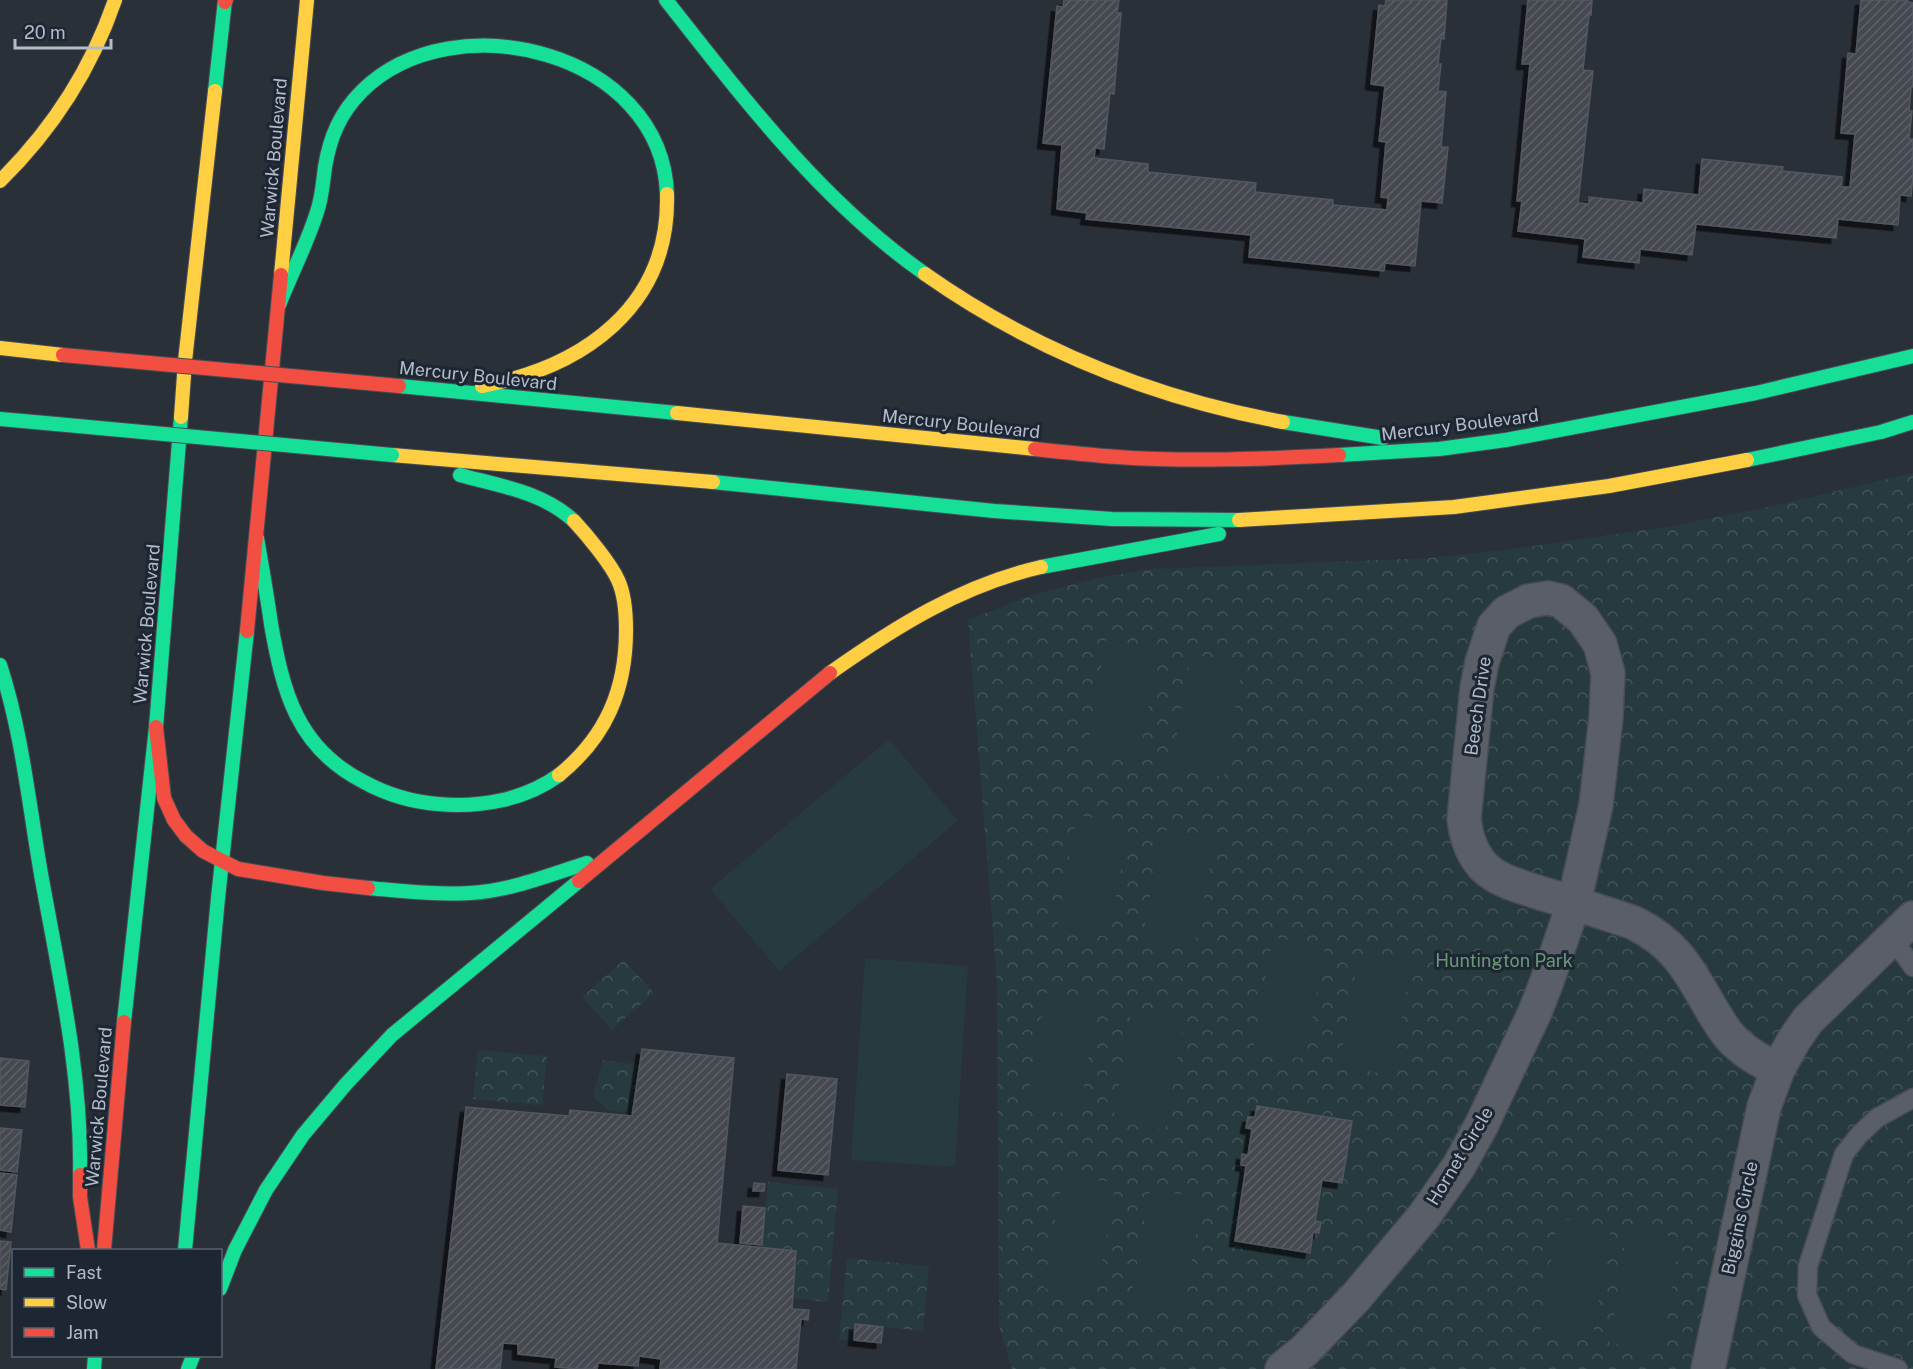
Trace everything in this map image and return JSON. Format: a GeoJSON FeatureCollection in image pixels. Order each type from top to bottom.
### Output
{"type":"FeatureCollection","features":[{"type":"Feature","properties":{"kind":"main road"},"geometry":{"type":"LineString","coordinates":[[0,181],[35,145],[72,93],[93,53],[115,0]]}},
{"type":"Feature","properties":{"kind":"main road","name":"Warwick Boulevard"},"geometry":{"type":"LineString","coordinates":[[185,1249],[257,538],[307,0]]}},
{"type":"Feature","properties":{"kind":"main road"},"geometry":{"type":"LineString","coordinates":[[653,0],[676,13]]}},
{"type":"Feature","properties":{"kind":"main road"},"geometry":{"type":"LineString","coordinates":[[666,0],[779,139],[824,189],[867,230],[918,270],[1011,330],[1108,375],[1215,408],[1307,427],[1453,448]]}},
{"type":"Feature","properties":{"kind":"main road","name":"Warwick Boulevard"},"geometry":{"type":"LineString","coordinates":[[104,1249],[125,1015],[156,727],[185,361],[225,1]]}},
{"type":"Feature","properties":{"kind":"main road"},"geometry":{"type":"LineString","coordinates":[[279,305],[319,207],[330,141],[350,104],[367,84],[394,64],[418,53],[452,44],[491,42],[538,49],[567,60],[595,75],[623,97],[646,125],[661,156],[668,191],[668,215],[655,265],[632,307],[616,324],[575,355],[543,370],[502,383],[452,392]]}},
{"type":"Feature","properties":{"kind":"main road","name":"Mercury Boulevard"},"geometry":{"type":"LineString","coordinates":[[0,348],[1118,457],[1179,460],[1226,460],[1453,448],[1806,383],[1913,356]]}},
{"type":"Feature","properties":{"kind":"main road"},"geometry":{"type":"LineString","coordinates":[[0,419],[689,480],[1040,515],[1168,521],[1295,517],[1454,507],[1511,500],[1609,486],[1712,467],[1881,432],[1913,422]]}},
{"type":"Feature","properties":{"kind":"main road"},"geometry":{"type":"LineString","coordinates":[[1881,432],[1913,435]]}},
{"type":"Feature","properties":{"kind":"main road"},"geometry":{"type":"LineString","coordinates":[[257,538],[282,681],[287,696],[301,726],[314,745],[335,764],[357,780],[382,792],[436,805],[466,806],[494,802],[524,794],[553,779],[577,761],[595,741],[607,720],[618,691],[626,652],[624,607],[619,582],[586,535],[554,506],[517,491],[392,455]]}},
{"type":"Feature","properties":{"kind":"main road"},"geometry":{"type":"LineString","coordinates":[[222,1284],[235,1250],[282,1164],[340,1088],[404,1024],[825,677],[875,642],[932,607],[971,589],[1016,574],[1067,562],[1173,545],[1295,517]]}},
{"type":"Feature","properties":{"kind":"main road"},"geometry":{"type":"LineString","coordinates":[[0,665],[9,692],[20,750],[73,1056],[81,1136],[80,1197],[88,1249]]}},
{"type":"Feature","properties":{"kind":"main road"},"geometry":{"type":"LineString","coordinates":[[156,727],[164,798],[174,820],[186,836],[203,851],[238,869],[323,883],[412,892],[471,893],[518,885],[608,855]]}},
{"type":"Feature","properties":{"kind":"street","name":"Beech Drive"},"geometry":{"type":"LineString","coordinates":[[1575,903],[1596,805],[1606,717],[1608,673],[1600,644],[1583,619],[1561,601],[1548,598],[1529,601],[1507,612],[1494,626],[1482,662],[1477,688],[1464,819],[1472,850],[1485,868],[1503,881],[1633,923],[1660,939],[1682,960],[1699,984],[1725,1030],[1742,1048],[1763,1063],[1778,1069]]}},
{"type":"Feature","properties":{"kind":"street","name":"Hornet Circle"},"geometry":{"type":"LineString","coordinates":[[1282,1369],[1305,1350],[1356,1297],[1424,1216],[1459,1166],[1481,1126],[1535,1012],[1575,903]]}},
{"type":"Feature","properties":{"kind":"street"},"geometry":{"type":"LineString","coordinates":[[1778,1069],[1808,1020],[1902,928]]}},
{"type":"Feature","properties":{"kind":"street","name":"Biggins Circle"},"geometry":{"type":"LineString","coordinates":[[1708,1369],[1764,1107],[1778,1069]]}},
{"type":"Feature","properties":{"kind":"lane"},"geometry":{"type":"LineString","coordinates":[[1902,928],[1913,967]]}},
{"type":"Feature","properties":{"kind":"lane"},"geometry":{"type":"LineString","coordinates":[[1898,1369],[1853,1354],[1821,1327],[1807,1295],[1808,1266],[1844,1154],[1877,1118],[1913,1098]]}},
{"type":"Feature","properties":{"kind":"green space","name":"Huntington Park"},"geometry":{"type":"Polygon","coordinates":[[[1913,473],[1913,1369],[1012,1369],[999,1326],[997,983],[968,620],[1035,594],[1098,578],[1151,569],[1430,558],[1504,550],[1672,526],[1782,504],[1913,473]]]}},
{"type":"Feature","properties":{"kind":"green space"},"geometry":{"type":"Polygon","coordinates":[[[1106,640],[1159,649],[1138,763],[1086,754],[1106,640]]]}},
{"type":"Feature","properties":{"kind":"green space"},"geometry":{"type":"Polygon","coordinates":[[[1191,654],[1243,663],[1223,777],[1171,768],[1191,654]]]}},
{"type":"Feature","properties":{"kind":"green space"},"geometry":{"type":"Polygon","coordinates":[[[889,739],[958,821],[779,971],[710,889],[889,739]]]}},
{"type":"Feature","properties":{"kind":"green space"},"geometry":{"type":"Polygon","coordinates":[[[1077,815],[1129,824],[1109,937],[1057,927],[1077,815]]]}},
{"type":"Feature","properties":{"kind":"green space"},"geometry":{"type":"Polygon","coordinates":[[[1162,830],[1215,839],[1194,951],[1142,942],[1162,830]]]}},
{"type":"Feature","properties":{"kind":"green space"},"geometry":{"type":"Polygon","coordinates":[[[1273,937],[1325,947],[1305,1059],[1253,1049],[1273,937]]]}},
{"type":"Feature","properties":{"kind":"green space"},"geometry":{"type":"Polygon","coordinates":[[[1359,954],[1412,963],[1391,1075],[1339,1066],[1359,954]]]}},
{"type":"Feature","properties":{"kind":"green space"},"geometry":{"type":"Polygon","coordinates":[[[865,958],[968,966],[955,1167],[851,1160],[865,958]]]}},
{"type":"Feature","properties":{"kind":"green space"},"geometry":{"type":"Polygon","coordinates":[[[624,960],[654,993],[612,1030],[582,997],[624,960]]]}},
{"type":"Feature","properties":{"kind":"green space"},"geometry":{"type":"Polygon","coordinates":[[[1046,993],[1098,1002],[1079,1116],[1026,1107],[1046,993]]]}},
{"type":"Feature","properties":{"kind":"green space"},"geometry":{"type":"Polygon","coordinates":[[[1132,1007],[1185,1016],[1165,1130],[1113,1121],[1132,1007]]]}},
{"type":"Feature","properties":{"kind":"green space"},"geometry":{"type":"Polygon","coordinates":[[[478,1050],[547,1056],[542,1105],[473,1099],[478,1050]]]}},
{"type":"Feature","properties":{"kind":"green space"},"geometry":{"type":"Polygon","coordinates":[[[603,1060],[639,1065],[632,1113],[608,1110],[593,1096],[603,1060]]]}},
{"type":"Feature","properties":{"kind":"green space"},"geometry":{"type":"Polygon","coordinates":[[[1063,1174],[1116,1183],[1096,1297],[1044,1288],[1063,1174]]]}},
{"type":"Feature","properties":{"kind":"green space"},"geometry":{"type":"Polygon","coordinates":[[[768,1182],[838,1189],[828,1302],[791,1298],[796,1251],[761,1248],[768,1182]]]}},
{"type":"Feature","properties":{"kind":"green space"},"geometry":{"type":"Polygon","coordinates":[[[1150,1189],[1202,1198],[1183,1312],[1130,1303],[1150,1189]]]}},
{"type":"Feature","properties":{"kind":"green space"},"geometry":{"type":"Polygon","coordinates":[[[1558,1218],[1611,1227],[1592,1341],[1540,1333],[1558,1218]]]}},
{"type":"Feature","properties":{"kind":"green space"},"geometry":{"type":"Polygon","coordinates":[[[1627,1230],[1680,1238],[1662,1352],[1610,1343],[1627,1230]]]}},
{"type":"Feature","properties":{"kind":"green space"},"geometry":{"type":"Polygon","coordinates":[[[847,1258],[929,1266],[923,1331],[855,1324],[854,1340],[839,1340],[847,1258]]]}},
{"type":"Feature","properties":{"kind":"building"},"geometry":{"type":"Polygon","coordinates":[[[1064,0],[1119,0],[1117,13],[1121,13],[1114,94],[1110,93],[1104,149],[1095,148],[1094,158],[1148,164],[1148,172],[1256,183],[1255,192],[1333,200],[1333,205],[1387,210],[1388,198],[1381,197],[1386,142],[1379,141],[1385,86],[1371,84],[1379,5],[1385,6],[1386,0],[1447,0],[1444,39],[1441,38],[1438,64],[1441,64],[1438,91],[1446,92],[1441,147],[1448,147],[1442,203],[1421,201],[1415,266],[1385,263],[1384,271],[1249,257],[1251,235],[1086,219],[1087,213],[1057,209],[1062,145],[1043,143],[1057,6],[1063,7],[1064,0]]]}},
{"type":"Feature","properties":{"kind":"building"},"geometry":{"type":"Polygon","coordinates":[[[1528,0],[1592,0],[1583,70],[1593,71],[1578,203],[1589,204],[1589,197],[1643,203],[1644,189],[1699,195],[1702,159],[1783,167],[1782,171],[1842,177],[1841,187],[1850,187],[1855,134],[1841,133],[1848,53],[1856,54],[1861,0],[1908,0],[1907,2],[1913,3],[1913,87],[1911,87],[1909,111],[1912,111],[1909,139],[1913,139],[1913,176],[1911,196],[1900,195],[1898,225],[1838,219],[1836,238],[1696,224],[1692,255],[1640,249],[1639,263],[1583,257],[1585,239],[1518,231],[1522,201],[1517,201],[1530,64],[1522,64],[1528,0]]]}},
{"type":"Feature","properties":{"kind":"building"},"geometry":{"type":"Polygon","coordinates":[[[642,1049],[734,1058],[717,1243],[796,1251],[792,1309],[809,1310],[808,1320],[801,1319],[796,1369],[660,1369],[661,1359],[639,1356],[638,1366],[598,1363],[597,1369],[577,1369],[555,1367],[556,1358],[518,1354],[518,1344],[503,1343],[500,1369],[436,1369],[466,1107],[569,1116],[570,1110],[632,1116],[642,1049]]]}},
{"type":"Feature","properties":{"kind":"building"},"geometry":{"type":"Polygon","coordinates":[[[0,1058],[29,1061],[25,1107],[0,1105],[0,1058]]]}},
{"type":"Feature","properties":{"kind":"building"},"geometry":{"type":"Polygon","coordinates":[[[787,1074],[837,1079],[828,1175],[778,1170],[787,1074]]]}},
{"type":"Feature","properties":{"kind":"building"},"geometry":{"type":"Polygon","coordinates":[[[1257,1106],[1352,1121],[1342,1183],[1322,1180],[1315,1221],[1321,1222],[1319,1233],[1313,1232],[1310,1253],[1235,1241],[1246,1166],[1241,1165],[1242,1154],[1248,1155],[1252,1129],[1246,1128],[1248,1117],[1255,1117],[1257,1106]]]}},
{"type":"Feature","properties":{"kind":"building"},"geometry":{"type":"Polygon","coordinates":[[[0,1128],[22,1130],[17,1172],[0,1170],[0,1128]]]}},
{"type":"Feature","properties":{"kind":"building"},"geometry":{"type":"Polygon","coordinates":[[[0,1173],[17,1175],[11,1232],[0,1230],[0,1173]]]}},
{"type":"Feature","properties":{"kind":"building"},"geometry":{"type":"Polygon","coordinates":[[[754,1183],[765,1184],[764,1191],[753,1191],[754,1183]]]}},
{"type":"Feature","properties":{"kind":"building"},"geometry":{"type":"Polygon","coordinates":[[[743,1206],[765,1208],[762,1245],[740,1243],[743,1206]]]}},
{"type":"Feature","properties":{"kind":"building"},"geometry":{"type":"Polygon","coordinates":[[[0,1241],[11,1242],[6,1290],[0,1289],[0,1241]]]}},
{"type":"Feature","properties":{"kind":"building"},"geometry":{"type":"Polygon","coordinates":[[[855,1324],[883,1327],[881,1343],[854,1340],[855,1324]]]}},
{"type":"Feature","properties":{"kind":"traffic: fast"},"geometry":{"type":"LineString","coordinates":[[215,91],[225,0]]}},
{"type":"Feature","properties":{"kind":"traffic: fast"},"geometry":{"type":"LineString","coordinates":[[666,0],[755,111],[818,181],[887,245],[925,274]]}},
{"type":"Feature","properties":{"kind":"traffic: fast"},"geometry":{"type":"LineString","coordinates":[[279,305],[313,224],[320,201],[330,146],[342,117],[362,91],[401,63],[448,49],[498,46],[547,55],[593,75],[630,105],[656,145],[667,194]]}},
{"type":"Feature","properties":{"kind":"traffic: fast"},"geometry":{"type":"LineString","coordinates":[[1339,455],[1439,449],[1506,440],[1756,393],[1913,356]]}},
{"type":"Feature","properties":{"kind":"traffic: fast"},"geometry":{"type":"LineString","coordinates":[[399,386],[677,413]]}},
{"type":"Feature","properties":{"kind":"traffic: fast"},"geometry":{"type":"LineString","coordinates":[[124,1022],[156,727],[181,417]]}},
{"type":"Feature","properties":{"kind":"traffic: fast"},"geometry":{"type":"LineString","coordinates":[[0,419],[56,424]]}},
{"type":"Feature","properties":{"kind":"traffic: fast"},"geometry":{"type":"LineString","coordinates":[[1283,422],[1383,438]]}},
{"type":"Feature","properties":{"kind":"traffic: fast"},"geometry":{"type":"LineString","coordinates":[[1747,460],[1881,432],[1913,422]]}},
{"type":"Feature","properties":{"kind":"traffic: fast"},"geometry":{"type":"LineString","coordinates":[[56,424],[392,455]]}},
{"type":"Feature","properties":{"kind":"traffic: fast"},"geometry":{"type":"LineString","coordinates":[[460,475],[535,497],[549,503],[574,521]]}},
{"type":"Feature","properties":{"kind":"traffic: fast"},"geometry":{"type":"LineString","coordinates":[[713,482],[994,511],[1112,519],[1239,520]]}},
{"type":"Feature","properties":{"kind":"traffic: fast"},"geometry":{"type":"LineString","coordinates":[[1041,567],[1219,534]]}},
{"type":"Feature","properties":{"kind":"traffic: fast"},"geometry":{"type":"LineString","coordinates":[[257,538],[271,624],[288,695],[308,735],[323,753],[341,768],[390,794],[428,803],[454,805],[485,803],[517,796],[532,791],[559,775]]}},
{"type":"Feature","properties":{"kind":"traffic: fast"},"geometry":{"type":"LineString","coordinates":[[185,1249],[218,898],[247,631]]}},
{"type":"Feature","properties":{"kind":"traffic: fast"},"geometry":{"type":"LineString","coordinates":[[0,665],[19,742],[68,1024],[77,1099],[80,1175]]}},
{"type":"Feature","properties":{"kind":"traffic: fast"},"geometry":{"type":"LineString","coordinates":[[368,888],[445,893],[485,892],[529,882],[587,863]]}},
{"type":"Feature","properties":{"kind":"traffic: fast"},"geometry":{"type":"LineString","coordinates":[[222,1284],[235,1250],[266,1190],[303,1135],[346,1084],[392,1035],[579,881]]}},
{"type":"Feature","properties":{"kind":"traffic: fast"},"geometry":{"type":"LineString","coordinates":[[94,1369],[95,1357]]}},
{"type":"Feature","properties":{"kind":"traffic: fast"},"geometry":{"type":"LineString","coordinates":[[188,1369],[193,1357]]}},
{"type":"Feature","properties":{"kind":"traffic: slow"},"geometry":{"type":"LineString","coordinates":[[0,181],[37,141],[68,97],[94,50],[115,0]]}},
{"type":"Feature","properties":{"kind":"traffic: slow"},"geometry":{"type":"LineString","coordinates":[[281,275],[307,0]]}},
{"type":"Feature","properties":{"kind":"traffic: slow"},"geometry":{"type":"LineString","coordinates":[[181,417],[185,361],[215,91]]}},
{"type":"Feature","properties":{"kind":"traffic: slow"},"geometry":{"type":"LineString","coordinates":[[482,386],[519,377],[554,364],[586,347],[613,325],[636,299],[654,269],[664,234],[667,194]]}},
{"type":"Feature","properties":{"kind":"traffic: slow"},"geometry":{"type":"LineString","coordinates":[[925,274],[1008,326],[1096,367],[1142,385],[1188,399],[1283,422]]}},
{"type":"Feature","properties":{"kind":"traffic: slow"},"geometry":{"type":"LineString","coordinates":[[0,348],[63,355]]}},
{"type":"Feature","properties":{"kind":"traffic: slow"},"geometry":{"type":"LineString","coordinates":[[677,413],[1035,449]]}},
{"type":"Feature","properties":{"kind":"traffic: slow"},"geometry":{"type":"LineString","coordinates":[[392,455],[713,482]]}},
{"type":"Feature","properties":{"kind":"traffic: slow"},"geometry":{"type":"LineString","coordinates":[[1239,520],[1454,507],[1609,486],[1747,460]]}},
{"type":"Feature","properties":{"kind":"traffic: slow"},"geometry":{"type":"LineString","coordinates":[[559,775],[589,745],[601,728],[617,692],[625,652],[624,598],[615,573],[574,521]]}},
{"type":"Feature","properties":{"kind":"traffic: slow"},"geometry":{"type":"LineString","coordinates":[[830,673],[904,624],[957,596],[1012,575],[1041,567]]}},
{"type":"Feature","properties":{"kind":"traffic: jam"},"geometry":{"type":"LineString","coordinates":[[247,631],[281,275]]}},
{"type":"Feature","properties":{"kind":"traffic: jam"},"geometry":{"type":"LineString","coordinates":[[63,355],[399,386]]}},
{"type":"Feature","properties":{"kind":"traffic: jam"},"geometry":{"type":"LineString","coordinates":[[1035,449],[1117,457],[1200,460],[1339,455]]}},
{"type":"Feature","properties":{"kind":"traffic: jam"},"geometry":{"type":"LineString","coordinates":[[579,881],[830,673]]}},
{"type":"Feature","properties":{"kind":"traffic: jam"},"geometry":{"type":"LineString","coordinates":[[156,727],[164,798],[174,820],[186,836],[203,851],[238,869],[368,888]]}},
{"type":"Feature","properties":{"kind":"traffic: jam"},"geometry":{"type":"LineString","coordinates":[[104,1249],[124,1022]]}},
{"type":"Feature","properties":{"kind":"traffic: jam"},"geometry":{"type":"LineString","coordinates":[[80,1175],[80,1197],[88,1249]]}}]}
